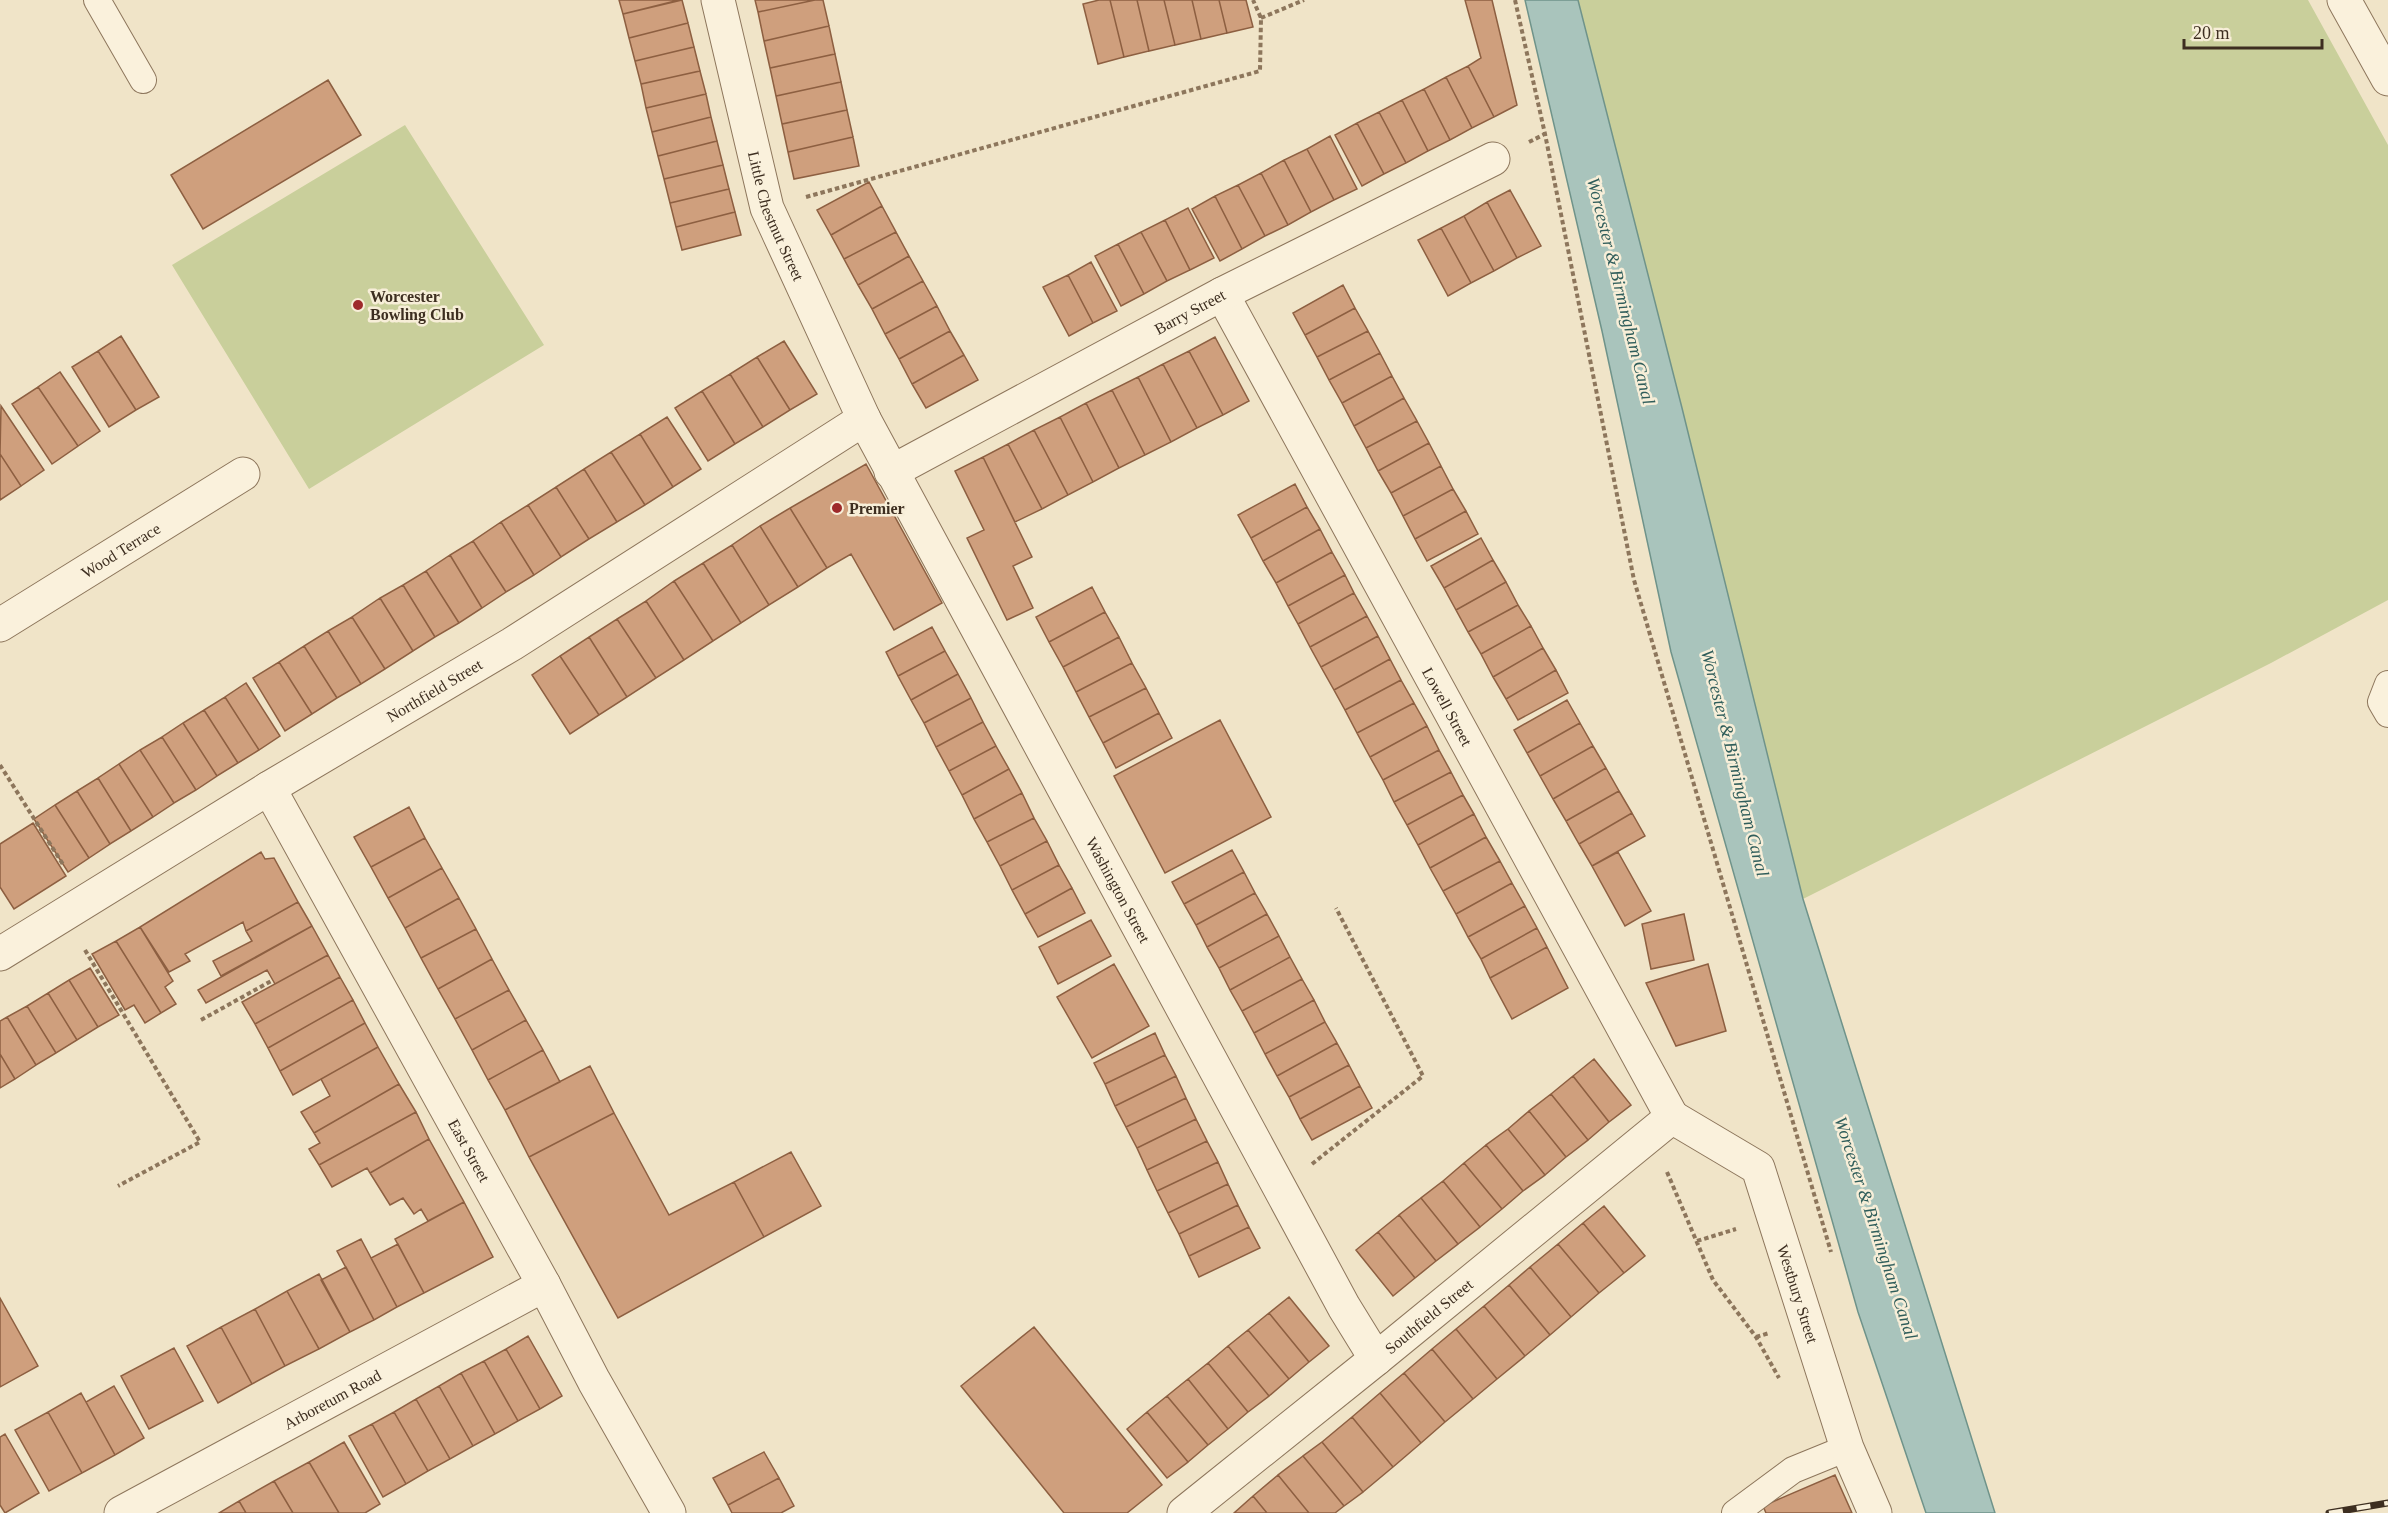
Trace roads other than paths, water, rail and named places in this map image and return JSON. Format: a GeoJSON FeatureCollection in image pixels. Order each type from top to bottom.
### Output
{"type":"FeatureCollection","features":[{"type":"Feature","properties":{"kind":"street","name":"Little Chestnut Street"},"geometry":{"type":"LineString","coordinates":[[718,0],[767,208],[864,419]]}},
{"type":"Feature","properties":{"kind":"street"},"geometry":{"type":"LineString","coordinates":[[2344,0],[2388,79]]}},
{"type":"Feature","properties":{"kind":"street","name":"Barry Street"},"geometry":{"type":"LineString","coordinates":[[891,472],[1222,294],[1492,159]]}},
{"type":"Feature","properties":{"kind":"street","name":"Lowell Street"},"geometry":{"type":"LineString","coordinates":[[1222,294],[1661,1127]]}},
{"type":"Feature","properties":{"kind":"street","name":"Washington Street"},"geometry":{"type":"LineString","coordinates":[[864,419],[1344,1306],[1376,1359]]}},
{"type":"Feature","properties":{"kind":"street","name":"Northfield Street"},"geometry":{"type":"LineString","coordinates":[[0,954],[74,906],[512,644],[864,419]]}},
{"type":"Feature","properties":{"kind":"street","name":"Wood Terrace"},"geometry":{"type":"LineString","coordinates":[[0,625],[243,474]]}},
{"type":"Feature","properties":{"kind":"street","name":"East Street"},"geometry":{"type":"LineString","coordinates":[[269,788],[594,1381],[669,1513]]}},
{"type":"Feature","properties":{"kind":"street","name":"Southfield Street"},"geometry":{"type":"LineString","coordinates":[[1184,1513],[1661,1127]]}},
{"type":"Feature","properties":{"kind":"street","name":"Westbury Street"},"geometry":{"type":"LineString","coordinates":[[1661,1127],[1758,1168],[1847,1448],[1875,1513]]}},
{"type":"Feature","properties":{"kind":"street","name":"Arboretum Road"},"geometry":{"type":"LineString","coordinates":[[121,1513],[543,1285]]}},
{"type":"Feature","properties":{"kind":"lane"},"geometry":{"type":"LineString","coordinates":[[97,0],[143,81]]}},
{"type":"Feature","properties":{"kind":"lane"},"geometry":{"type":"LineString","coordinates":[[2388,684],[2381,702],[2388,714]]}},
{"type":"Feature","properties":{"kind":"lane"},"geometry":{"type":"LineString","coordinates":[[1735,1513],[1793,1470],[1847,1448]]}},
{"type":"Feature","properties":{"kind":"water","name":"Worcester & Birmingham Canal"},"geometry":{"type":"Polygon","coordinates":[[[1525,0],[1578,0],[1682,408],[1803,899],[1995,1513],[1926,1513],[1858,1312],[1671,652],[1602,331],[1525,0]]]}},
{"type":"Feature","properties":{"kind":"railway"},"geometry":{"type":"LineString","coordinates":[[2329,1513],[2388,1503]]}},
{"type":"Feature","properties":{"kind":"place","name":"Worcester Bowling Club"},"geometry":{"type":"Point","coordinates":[358,305]}},
{"type":"Feature","properties":{"kind":"place","name":"Premier"},"geometry":{"type":"Point","coordinates":[837,508]}}]}
